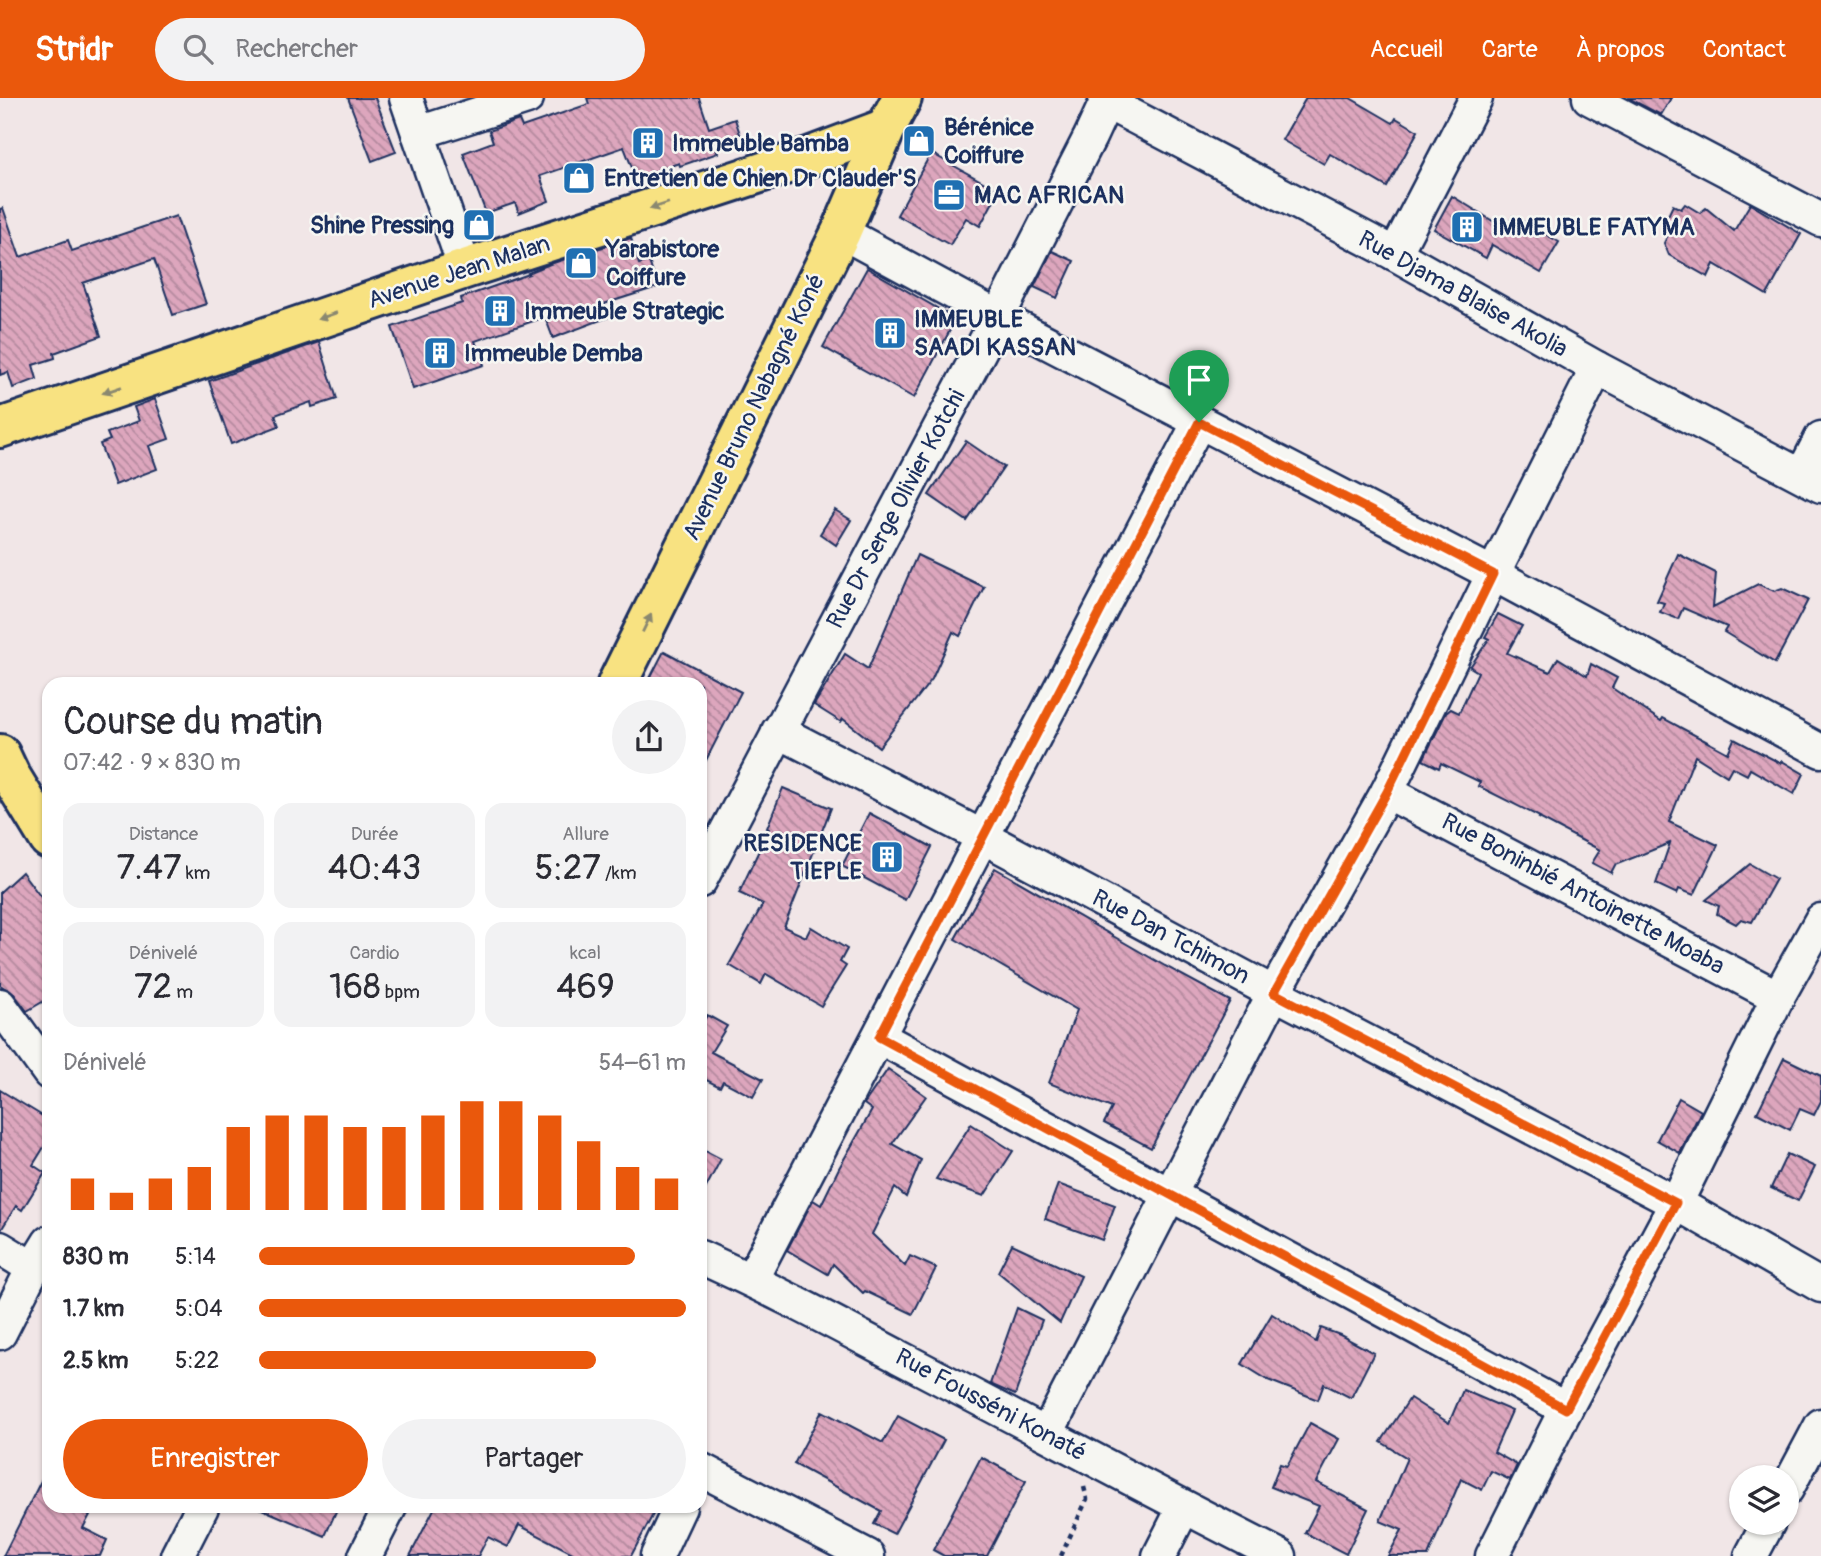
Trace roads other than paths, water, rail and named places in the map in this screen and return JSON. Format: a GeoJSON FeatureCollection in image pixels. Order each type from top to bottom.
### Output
{"type":"FeatureCollection","features":[{"type":"Feature","properties":{"kind":"main road","name":"Avenue Bruno Nabagné Koné"},"geometry":{"type":"LineString","coordinates":[[620,677],[841,232],[894,113]]}},
{"type":"Feature","properties":{"kind":"main road","name":"Avenue Jean Malan"},"geometry":{"type":"LineString","coordinates":[[0,428],[465,269],[806,158],[894,113]]}},
{"type":"Feature","properties":{"kind":"main road"},"geometry":{"type":"LineString","coordinates":[[0,754],[42,828]]}},
{"type":"Feature","properties":{"kind":"street"},"geometry":{"type":"LineString","coordinates":[[406,98],[465,269]]}},
{"type":"Feature","properties":{"kind":"street"},"geometry":{"type":"LineString","coordinates":[[418,134],[527,98]]}},
{"type":"Feature","properties":{"kind":"street"},"geometry":{"type":"LineString","coordinates":[[1395,254],[1476,98]]}},
{"type":"Feature","properties":{"kind":"street"},"geometry":{"type":"LineString","coordinates":[[1589,98],[1821,220]]}},
{"type":"Feature","properties":{"kind":"street","name":"Rue Djama Blaise Akolia"},"geometry":{"type":"LineString","coordinates":[[1107,100],[1395,254],[1597,369],[1811,481]]}},
{"type":"Feature","properties":{"kind":"street","name":"Rue Dr Serge Olivier Kotchi"},"geometry":{"type":"LineString","coordinates":[[707,868],[998,317],[1107,100]]}},
{"type":"Feature","properties":{"kind":"street"},"geometry":{"type":"LineString","coordinates":[[841,232],[998,317],[1493,574],[1821,751]]}},
{"type":"Feature","properties":{"kind":"street"},"geometry":{"type":"LineString","coordinates":[[1047,1433],[1274,993],[1387,792],[1597,369]]}},
{"type":"Feature","properties":{"kind":"street"},"geometry":{"type":"LineString","coordinates":[[751,1280],[1199,422]]}},
{"type":"Feature","properties":{"kind":"street"},"geometry":{"type":"LineString","coordinates":[[1811,481],[1821,438]]}},
{"type":"Feature","properties":{"kind":"street","name":"Rue Dan Tchimon"},"geometry":{"type":"LineString","coordinates":[[778,732],[983,837],[1676,1203],[1821,1286]]}},
{"type":"Feature","properties":{"kind":"street","name":"Rue Boninbié Antoinette Moaba"},"geometry":{"type":"LineString","coordinates":[[1387,792],[1778,997]]}},
{"type":"Feature","properties":{"kind":"street"},"geometry":{"type":"LineString","coordinates":[[1492,1556],[1566,1409],[1676,1203],[1778,997],[1821,919]]}},
{"type":"Feature","properties":{"kind":"street"},"geometry":{"type":"LineString","coordinates":[[0,1004],[42,1063]]}},
{"type":"Feature","properties":{"kind":"street"},"geometry":{"type":"LineString","coordinates":[[879,1037],[1566,1409]]}},
{"type":"Feature","properties":{"kind":"street"},"geometry":{"type":"LineString","coordinates":[[0,1248],[41,1255],[0,1333]]}},
{"type":"Feature","properties":{"kind":"street","name":"Rue Fousséni Konaté"},"geometry":{"type":"LineString","coordinates":[[707,1260],[751,1280],[1280,1556]]}},
{"type":"Feature","properties":{"kind":"street"},"geometry":{"type":"LineString","coordinates":[[1799,1466],[1821,1424]]}},
{"type":"Feature","properties":{"kind":"street"},"geometry":{"type":"LineString","coordinates":[[707,1473],[868,1556]]}},
{"type":"Feature","properties":{"kind":"street"},"geometry":{"type":"LineString","coordinates":[[1158,1556],[1184,1507]]}},
{"type":"Feature","properties":{"kind":"street"},"geometry":{"type":"LineString","coordinates":[[177,1556],[199,1513]]}},
{"type":"Feature","properties":{"kind":"street"},"geometry":{"type":"LineString","coordinates":[[365,1556],[387,1513]]}},
{"type":"Feature","properties":{"kind":"street"},"geometry":{"type":"LineString","coordinates":[[657,1556],[677,1513]]}},
{"type":"Feature","properties":{"kind":"street"},"geometry":{"type":"LineString","coordinates":[[1751,1556],[1762,1535]]}},
{"type":"Feature","properties":{"kind":"place","name":"Bérénice Coiffure"},"geometry":{"type":"Point","coordinates":[919,141]}},
{"type":"Feature","properties":{"kind":"place","name":"Immeuble Bamba"},"geometry":{"type":"Point","coordinates":[648,143]}},
{"type":"Feature","properties":{"kind":"place","name":"Entretien de Chien Dr Clauder'S"},"geometry":{"type":"Point","coordinates":[579,178]}},
{"type":"Feature","properties":{"kind":"place","name":"MAC AFRICAN"},"geometry":{"type":"Point","coordinates":[949,195]}},
{"type":"Feature","properties":{"kind":"place","name":"Shine Pressing"},"geometry":{"type":"Point","coordinates":[479,225]}},
{"type":"Feature","properties":{"kind":"place","name":"IMMEUBLE FATYMA"},"geometry":{"type":"Point","coordinates":[1467,227]}},
{"type":"Feature","properties":{"kind":"place","name":"Yarabistore Coiffure"},"geometry":{"type":"Point","coordinates":[581,263]}},
{"type":"Feature","properties":{"kind":"place","name":"Immeuble Strategic"},"geometry":{"type":"Point","coordinates":[500,311]}},
{"type":"Feature","properties":{"kind":"place","name":"IMMEUBLE SAADI KASSAN"},"geometry":{"type":"Point","coordinates":[890,333]}},
{"type":"Feature","properties":{"kind":"place","name":"Immeuble Demba"},"geometry":{"type":"Point","coordinates":[440,353]}},
{"type":"Feature","properties":{"kind":"place","name":"RESIDENCE TIEPLE"},"geometry":{"type":"Point","coordinates":[887,857]}}]}
